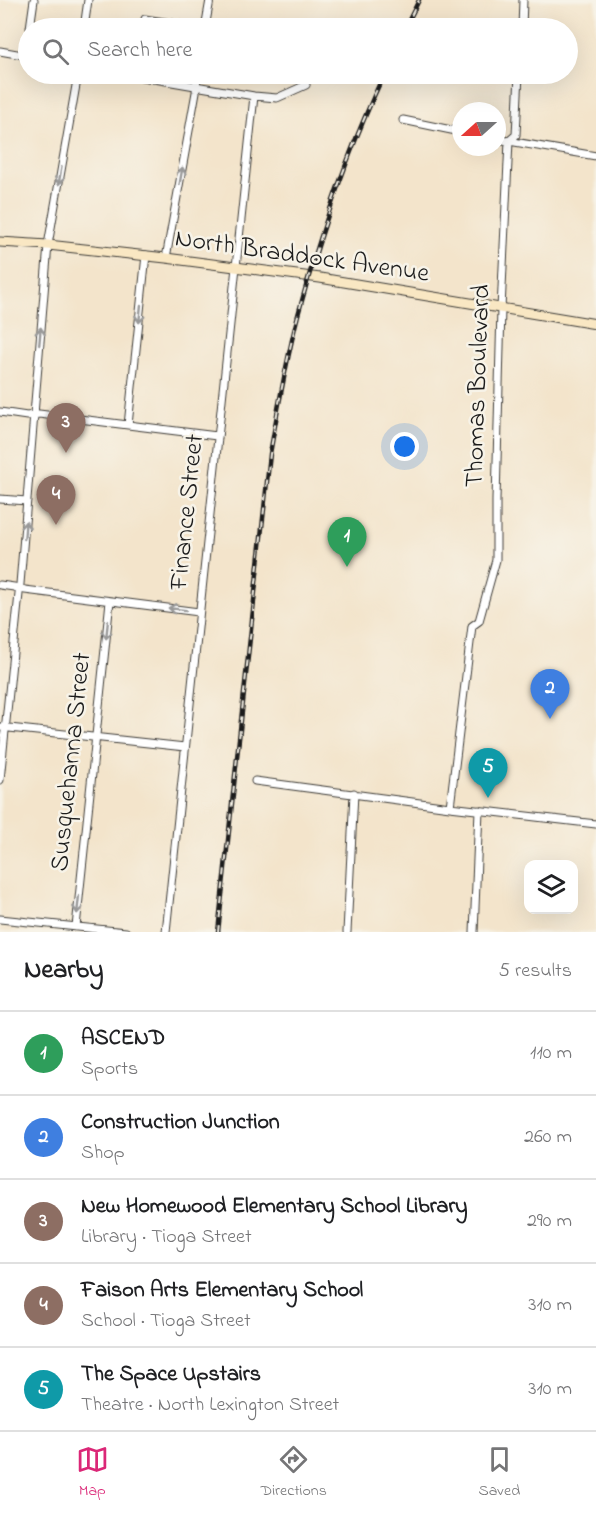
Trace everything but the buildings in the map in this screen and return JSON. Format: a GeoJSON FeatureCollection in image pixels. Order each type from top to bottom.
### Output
{"type":"FeatureCollection","features":[{"type":"Feature","properties":{"kind":"main road","name":"North Braddock Avenue"},"geometry":{"type":"LineString","coordinates":[[0,242],[48,244],[331,279],[596,324]]}},
{"type":"Feature","properties":{"kind":"street"},"geometry":{"type":"LineString","coordinates":[[31,18],[34,0]]}},
{"type":"Feature","properties":{"kind":"street"},"geometry":{"type":"LineString","coordinates":[[85,18],[88,0]]}},
{"type":"Feature","properties":{"kind":"street"},"geometry":{"type":"LineString","coordinates":[[206,18],[210,0]]}},
{"type":"Feature","properties":{"kind":"street"},"geometry":{"type":"LineString","coordinates":[[522,18],[523,0]]}},
{"type":"Feature","properties":{"kind":"street"},"geometry":{"type":"LineString","coordinates":[[0,51],[18,54]]}},
{"type":"Feature","properties":{"kind":"street"},"geometry":{"type":"LineString","coordinates":[[0,780],[3,728],[20,588],[48,244],[76,84]]}},
{"type":"Feature","properties":{"kind":"street"},"geometry":{"type":"LineString","coordinates":[[190,84],[277,98],[306,85]]}},
{"type":"Feature","properties":{"kind":"street","name":"Thomas Boulevard"},"geometry":{"type":"LineString","coordinates":[[450,807],[472,626],[479,621],[496,560],[501,309],[509,141],[516,135],[519,84]]}},
{"type":"Feature","properties":{"kind":"street"},"geometry":{"type":"LineString","coordinates":[[166,258],[196,85]]}},
{"type":"Feature","properties":{"kind":"street","name":"Finance Street"},"geometry":{"type":"LineString","coordinates":[[166,932],[254,96]]}},
{"type":"Feature","properties":{"kind":"street"},"geometry":{"type":"LineString","coordinates":[[403,120],[452,130]]}},
{"type":"Feature","properties":{"kind":"street"},"geometry":{"type":"LineString","coordinates":[[506,140],[596,156]]}},
{"type":"Feature","properties":{"kind":"street"},"geometry":{"type":"LineString","coordinates":[[128,425],[146,255]]}},
{"type":"Feature","properties":{"kind":"street"},"geometry":{"type":"LineString","coordinates":[[0,412],[27,416],[39,414],[217,436]]}},
{"type":"Feature","properties":{"kind":"street"},"geometry":{"type":"LineString","coordinates":[[0,499],[27,501]]}},
{"type":"Feature","properties":{"kind":"street"},"geometry":{"type":"LineString","coordinates":[[0,585],[199,612]]}},
{"type":"Feature","properties":{"kind":"street","name":"Susquehanna Street"},"geometry":{"type":"LineString","coordinates":[[71,928],[110,601]]}},
{"type":"Feature","properties":{"kind":"street"},"geometry":{"type":"LineString","coordinates":[[3,728],[185,747]]}},
{"type":"Feature","properties":{"kind":"street"},"geometry":{"type":"LineString","coordinates":[[255,781],[596,824]]}},
{"type":"Feature","properties":{"kind":"street"},"geometry":{"type":"LineString","coordinates":[[347,932],[354,793]]}},
{"type":"Feature","properties":{"kind":"street"},"geometry":{"type":"LineString","coordinates":[[474,932],[480,810]]}},
{"type":"Feature","properties":{"kind":"street"},"geometry":{"type":"LineString","coordinates":[[0,919],[126,932]]}},
{"type":"Feature","properties":{"kind":"railway"},"geometry":{"type":"LineString","coordinates":[[410,18],[419,0]]}},
{"type":"Feature","properties":{"kind":"railway"},"geometry":{"type":"LineString","coordinates":[[218,932],[270,454],[282,385],[298,315],[325,223],[358,133],[380,84]]}},
{"type":"Feature","properties":{"kind":"place","name":"New Homewood Elementary School Library"},"geometry":{"type":"Point","coordinates":[66,453]}},
{"type":"Feature","properties":{"kind":"place","name":"Faison Arts Elementary School"},"geometry":{"type":"Point","coordinates":[56,525]}},
{"type":"Feature","properties":{"kind":"place","name":"ASCEND"},"geometry":{"type":"Point","coordinates":[347,567]}},
{"type":"Feature","properties":{"kind":"place","name":"Construction Junction"},"geometry":{"type":"Point","coordinates":[550,719]}},
{"type":"Feature","properties":{"kind":"place","name":"The Space Upstairs"},"geometry":{"type":"Point","coordinates":[488,798]}}]}
